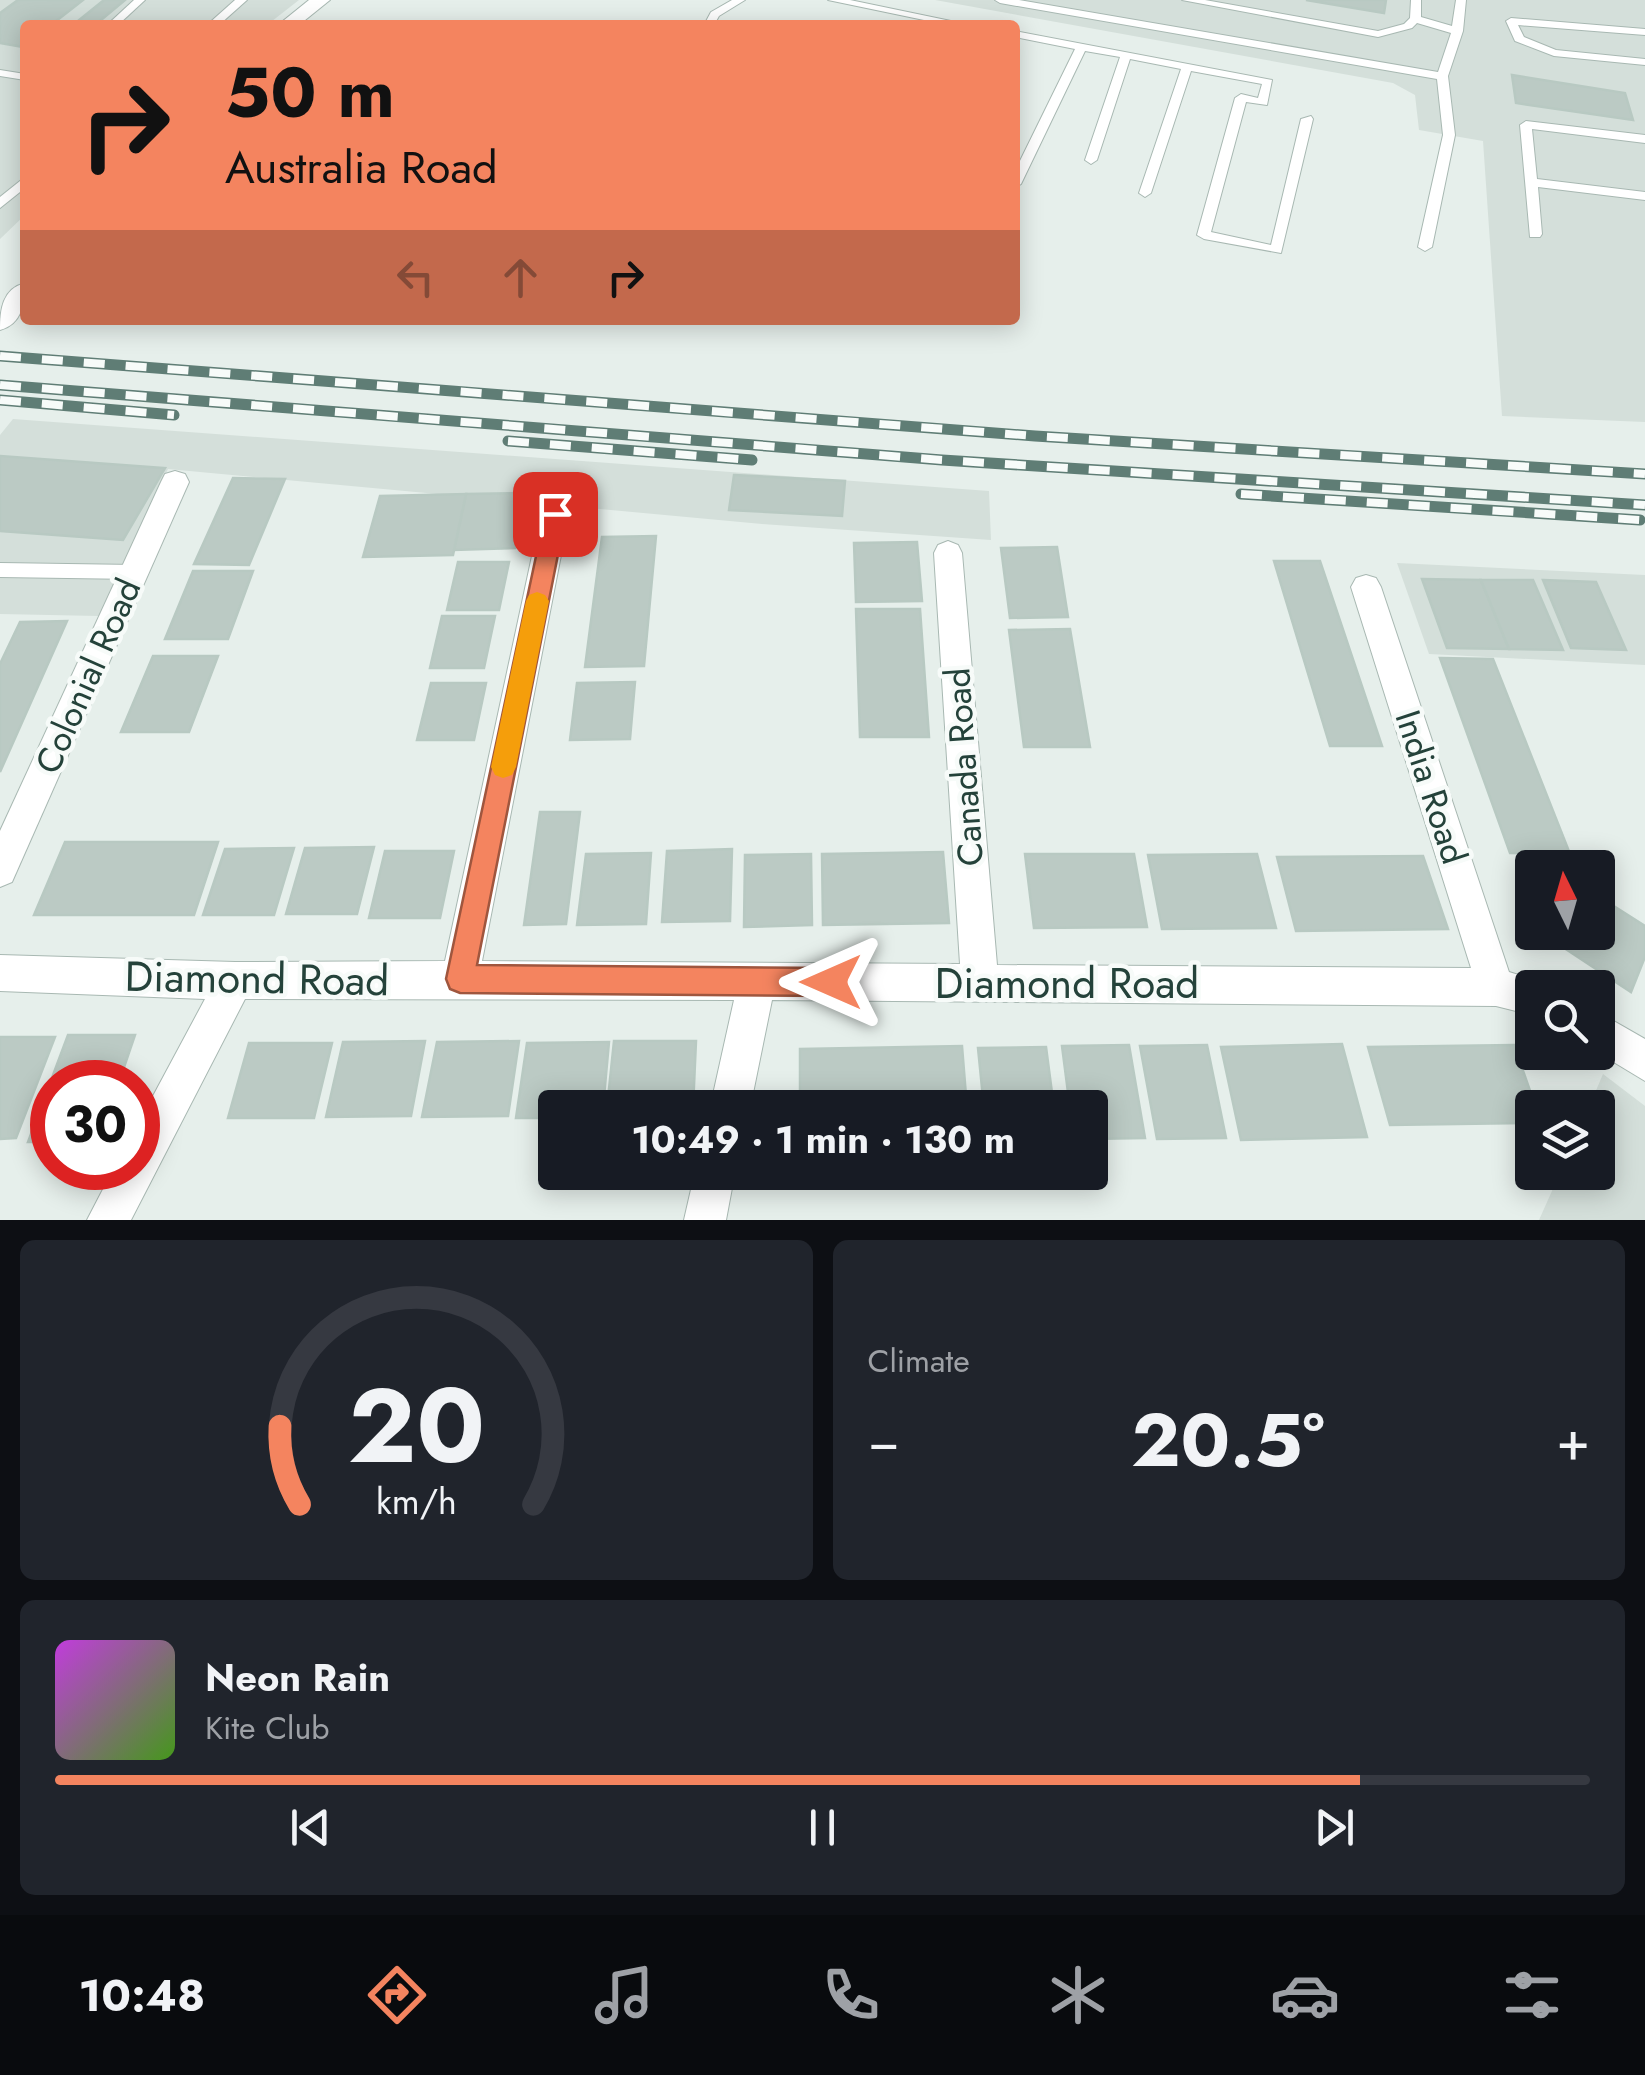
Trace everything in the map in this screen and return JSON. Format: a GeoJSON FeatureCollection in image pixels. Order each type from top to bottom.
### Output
{"type":"FeatureCollection","features":[{"type":"Feature","properties":{"kind":"street"},"geometry":{"type":"LineString","coordinates":[[293,20],[321,0]]}},
{"type":"Feature","properties":{"kind":"street"},"geometry":{"type":"LineString","coordinates":[[0,322],[20,297]]}},
{"type":"Feature","properties":{"kind":"street","name":"Colonial Road"},"geometry":{"type":"LineString","coordinates":[[0,870],[175,482]]}},
{"type":"Feature","properties":{"kind":"street"},"geometry":{"type":"LineString","coordinates":[[460,979],[555,514]]}},
{"type":"Feature","properties":{"kind":"street","name":"Canada Road"},"geometry":{"type":"LineString","coordinates":[[948,553],[980,982]]}},
{"type":"Feature","properties":{"kind":"street","name":"India Road"},"geometry":{"type":"LineString","coordinates":[[1366,586],[1496,986]]}},
{"type":"Feature","properties":{"kind":"street","name":"Diamond Road"},"geometry":{"type":"LineString","coordinates":[[0,973],[234,981],[1496,986],[1515,991]]}},
{"type":"Feature","properties":{"kind":"street"},"geometry":{"type":"LineString","coordinates":[[160,1122],[234,981]]}},
{"type":"Feature","properties":{"kind":"street"},"geometry":{"type":"LineString","coordinates":[[734,1090],[757,982]]}},
{"type":"Feature","properties":{"kind":"street"},"geometry":{"type":"LineString","coordinates":[[1615,1042],[1645,1062]]}},
{"type":"Feature","properties":{"kind":"street"},"geometry":{"type":"LineString","coordinates":[[108,1220],[124,1190]]}},
{"type":"Feature","properties":{"kind":"street"},"geometry":{"type":"LineString","coordinates":[[705,1220],[711,1190]]}},
{"type":"Feature","properties":{"kind":"lane"},"geometry":{"type":"LineString","coordinates":[[118,20],[140,0]]}},
{"type":"Feature","properties":{"kind":"lane"},"geometry":{"type":"LineString","coordinates":[[218,20],[242,0]]}},
{"type":"Feature","properties":{"kind":"lane"},"geometry":{"type":"LineString","coordinates":[[712,20],[715,14],[740,0]]}},
{"type":"Feature","properties":{"kind":"lane"},"geometry":{"type":"LineString","coordinates":[[832,0],[938,20]]}},
{"type":"Feature","properties":{"kind":"lane"},"geometry":{"type":"LineString","coordinates":[[1000,0],[1442,76]]}},
{"type":"Feature","properties":{"kind":"lane"},"geometry":{"type":"LineString","coordinates":[[1187,0],[1378,34],[1408,26],[1415,19],[1416,0]]}},
{"type":"Feature","properties":{"kind":"lane"},"geometry":{"type":"LineString","coordinates":[[1425,247],[1449,135],[1442,76],[1457,31],[1461,0]]}},
{"type":"Feature","properties":{"kind":"lane"},"geometry":{"type":"LineString","coordinates":[[1415,19],[1457,31]]}},
{"type":"Feature","properties":{"kind":"lane"},"geometry":{"type":"LineString","coordinates":[[1645,32],[1511,20],[1519,39],[1554,53],[1645,62]]}},
{"type":"Feature","properties":{"kind":"lane"},"geometry":{"type":"LineString","coordinates":[[1172,64],[1182,32]]}},
{"type":"Feature","properties":{"kind":"lane"},"geometry":{"type":"LineString","coordinates":[[1020,35],[1268,82],[1263,102],[1241,98],[1204,235],[1276,250],[1307,119]]}},
{"type":"Feature","properties":{"kind":"lane"},"geometry":{"type":"LineString","coordinates":[[1020,174],[1081,47]]}},
{"type":"Feature","properties":{"kind":"lane"},"geometry":{"type":"LineString","coordinates":[[1091,160],[1126,56]]}},
{"type":"Feature","properties":{"kind":"lane"},"geometry":{"type":"LineString","coordinates":[[1145,194],[1186,67]]}},
{"type":"Feature","properties":{"kind":"lane"},"geometry":{"type":"LineString","coordinates":[[1536,234],[1526,124],[1645,139]]}},
{"type":"Feature","properties":{"kind":"lane"},"geometry":{"type":"LineString","coordinates":[[1531,182],[1645,196]]}},
{"type":"Feature","properties":{"kind":"lane"},"geometry":{"type":"LineString","coordinates":[[0,204],[20,185]]}},
{"type":"Feature","properties":{"kind":"lane"},"geometry":{"type":"LineString","coordinates":[[0,570],[136,572]]}},
{"type":"Feature","properties":{"kind":"shaded area"},"geometry":{"type":"Polygon","coordinates":[[[0,0],[299,0],[273,20],[20,20],[20,220],[0,239],[0,0]]]}},
{"type":"Feature","properties":{"kind":"shaded area"},"geometry":{"type":"Polygon","coordinates":[[[935,0],[1645,0],[1645,422],[1502,416],[1483,141],[1419,130],[1415,95],[1393,83],[935,0]]]}},
{"type":"Feature","properties":{"kind":"shaded area"},"geometry":{"type":"Polygon","coordinates":[[[13,419],[989,491],[991,540],[762,524],[168,469],[99,616],[0,614],[0,435],[13,419]]]}},
{"type":"Feature","properties":{"kind":"shaded area"},"geometry":{"type":"Polygon","coordinates":[[[1397,563],[1645,575],[1645,665],[1429,654],[1397,563]]]}},
{"type":"Feature","properties":{"kind":"shaded area"},"geometry":{"type":"Polygon","coordinates":[[[1603,1074],[1645,1106],[1645,1220],[1539,1220],[1552,1190],[1615,1190],[1615,1090],[1596,1090],[1603,1074]]]}},
{"type":"Feature","properties":{"kind":"building"},"geometry":{"type":"Polygon","coordinates":[[[18,0],[83,0],[57,20],[20,20],[20,46],[0,43],[0,13],[18,0]]]}},
{"type":"Feature","properties":{"kind":"building"},"geometry":{"type":"Polygon","coordinates":[[[104,0],[125,0],[101,20],[79,20],[104,0]]]}},
{"type":"Feature","properties":{"kind":"building"},"geometry":{"type":"Polygon","coordinates":[[[1306,0],[1386,0],[1384,13],[1306,0]]]}},
{"type":"Feature","properties":{"kind":"building"},"geometry":{"type":"Polygon","coordinates":[[[1512,75],[1625,93],[1633,120],[1516,103],[1512,75]]]}},
{"type":"Feature","properties":{"kind":"building"},"geometry":{"type":"Polygon","coordinates":[[[0,456],[165,468],[123,540],[0,531],[0,456]]]}},
{"type":"Feature","properties":{"kind":"building"},"geometry":{"type":"Polygon","coordinates":[[[734,475],[845,481],[842,516],[729,510],[734,475]]]}},
{"type":"Feature","properties":{"kind":"building"},"geometry":{"type":"Polygon","coordinates":[[[233,478],[285,479],[249,565],[194,564],[233,478]]]}},
{"type":"Feature","properties":{"kind":"building"},"geometry":{"type":"Polygon","coordinates":[[[525,493],[515,548],[454,550],[466,494],[525,493]]]}},
{"type":"Feature","properties":{"kind":"building"},"geometry":{"type":"Polygon","coordinates":[[[466,494],[453,555],[363,557],[380,496],[466,494]]]}},
{"type":"Feature","properties":{"kind":"building"},"geometry":{"type":"Polygon","coordinates":[[[656,536],[644,666],[585,667],[602,537],[656,536]]]}},
{"type":"Feature","properties":{"kind":"building"},"geometry":{"type":"Polygon","coordinates":[[[917,542],[922,601],[856,602],[854,543],[917,542]]]}},
{"type":"Feature","properties":{"kind":"building"},"geometry":{"type":"Polygon","coordinates":[[[1057,547],[1068,617],[1010,618],[1001,548],[1057,547]]]}},
{"type":"Feature","properties":{"kind":"building"},"geometry":{"type":"Polygon","coordinates":[[[1274,561],[1320,561],[1382,746],[1330,746],[1274,561]]]}},
{"type":"Feature","properties":{"kind":"building"},"geometry":{"type":"Polygon","coordinates":[[[458,562],[509,562],[499,610],[447,610],[458,562]]]}},
{"type":"Feature","properties":{"kind":"building"},"geometry":{"type":"Polygon","coordinates":[[[193,571],[253,571],[228,639],[165,639],[193,571]]]}},
{"type":"Feature","properties":{"kind":"building"},"geometry":{"type":"Polygon","coordinates":[[[1422,579],[1481,580],[1509,649],[1447,648],[1422,579]]]}},
{"type":"Feature","properties":{"kind":"building"},"geometry":{"type":"Polygon","coordinates":[[[1481,580],[1533,580],[1563,650],[1509,649],[1481,580]]]}},
{"type":"Feature","properties":{"kind":"building"},"geometry":{"type":"Polygon","coordinates":[[[1543,580],[1596,582],[1626,650],[1571,648],[1543,580]]]}},
{"type":"Feature","properties":{"kind":"building"},"geometry":{"type":"Polygon","coordinates":[[[856,609],[920,609],[929,737],[860,737],[856,609]]]}},
{"type":"Feature","properties":{"kind":"building"},"geometry":{"type":"Polygon","coordinates":[[[442,616],[495,616],[484,668],[430,668],[442,616]]]}},
{"type":"Feature","properties":{"kind":"building"},"geometry":{"type":"Polygon","coordinates":[[[67,621],[0,772],[0,664],[20,622],[67,621]]]}},
{"type":"Feature","properties":{"kind":"building"},"geometry":{"type":"Polygon","coordinates":[[[1070,629],[1090,747],[1024,747],[1009,630],[1070,629]]]}},
{"type":"Feature","properties":{"kind":"building"},"geometry":{"type":"Polygon","coordinates":[[[153,656],[218,656],[189,732],[121,732],[153,656]]]}},
{"type":"Feature","properties":{"kind":"building"},"geometry":{"type":"Polygon","coordinates":[[[1440,658],[1493,659],[1568,850],[1510,853],[1440,658]]]}},
{"type":"Feature","properties":{"kind":"building"},"geometry":{"type":"Polygon","coordinates":[[[635,682],[630,739],[570,740],[577,683],[635,682]]]}},
{"type":"Feature","properties":{"kind":"building"},"geometry":{"type":"Polygon","coordinates":[[[431,683],[486,683],[474,740],[417,740],[431,683]]]}},
{"type":"Feature","properties":{"kind":"building"},"geometry":{"type":"Polygon","coordinates":[[[540,812],[580,812],[566,924],[524,925],[540,812]]]}},
{"type":"Feature","properties":{"kind":"building"},"geometry":{"type":"Polygon","coordinates":[[[65,842],[218,842],[194,915],[34,915],[65,842]]]}},
{"type":"Feature","properties":{"kind":"building"},"geometry":{"type":"Polygon","coordinates":[[[374,847],[357,914],[286,914],[305,848],[374,847]]]}},
{"type":"Feature","properties":{"kind":"building"},"geometry":{"type":"Polygon","coordinates":[[[294,848],[274,915],[203,915],[225,849],[294,848]]]}},
{"type":"Feature","properties":{"kind":"building"},"geometry":{"type":"Polygon","coordinates":[[[732,849],[730,921],[662,922],[667,851],[732,849]]]}},
{"type":"Feature","properties":{"kind":"building"},"geometry":{"type":"Polygon","coordinates":[[[385,851],[454,851],[440,918],[369,918],[385,851]]]}},
{"type":"Feature","properties":{"kind":"building"},"geometry":{"type":"Polygon","coordinates":[[[943,852],[949,923],[823,925],[822,854],[943,852]]]}},
{"type":"Feature","properties":{"kind":"building"},"geometry":{"type":"Polygon","coordinates":[[[651,853],[646,924],[577,925],[586,854],[651,853]]]}},
{"type":"Feature","properties":{"kind":"building"},"geometry":{"type":"Polygon","coordinates":[[[811,854],[812,925],[744,927],[745,855],[811,854]]]}},
{"type":"Feature","properties":{"kind":"building"},"geometry":{"type":"Polygon","coordinates":[[[1025,854],[1134,854],[1147,927],[1034,928],[1025,854]]]}},
{"type":"Feature","properties":{"kind":"building"},"geometry":{"type":"Polygon","coordinates":[[[1257,854],[1276,928],[1162,929],[1148,855],[1257,854]]]}},
{"type":"Feature","properties":{"kind":"building"},"geometry":{"type":"Polygon","coordinates":[[[1423,856],[1448,929],[1296,931],[1277,857],[1423,856]]]}},
{"type":"Feature","properties":{"kind":"building"},"geometry":{"type":"Polygon","coordinates":[[[1615,907],[1645,926],[1645,957],[1631,992],[1615,981],[1615,970],[1598,970],[1567,950],[1615,950],[1615,907]]]}},
{"type":"Feature","properties":{"kind":"building"},"geometry":{"type":"Polygon","coordinates":[[[68,1035],[135,1035],[126,1060],[59,1060],[68,1035]]]}},
{"type":"Feature","properties":{"kind":"building"},"geometry":{"type":"Polygon","coordinates":[[[0,1037],[55,1037],[46,1060],[30,1060],[30,1102],[16,1138],[0,1139],[0,1037]]]}},
{"type":"Feature","properties":{"kind":"building"},"geometry":{"type":"Polygon","coordinates":[[[425,1041],[411,1116],[326,1117],[343,1042],[425,1041]]]}},
{"type":"Feature","properties":{"kind":"building"},"geometry":{"type":"Polygon","coordinates":[[[519,1041],[508,1116],[422,1117],[437,1042],[519,1041]]]}},
{"type":"Feature","properties":{"kind":"building"},"geometry":{"type":"Polygon","coordinates":[[[614,1041],[696,1041],[694,1090],[609,1090],[614,1041]]]}},
{"type":"Feature","properties":{"kind":"building"},"geometry":{"type":"Polygon","coordinates":[[[609,1042],[605,1090],[538,1090],[538,1118],[516,1118],[527,1043],[609,1042]]]}},
{"type":"Feature","properties":{"kind":"building"},"geometry":{"type":"Polygon","coordinates":[[[249,1043],[332,1043],[314,1118],[228,1118],[249,1043]]]}},
{"type":"Feature","properties":{"kind":"building"},"geometry":{"type":"Polygon","coordinates":[[[1342,1044],[1367,1137],[1241,1140],[1221,1047],[1342,1044]]]}},
{"type":"Feature","properties":{"kind":"building"},"geometry":{"type":"Polygon","coordinates":[[[1129,1045],[1145,1138],[1108,1139],[1108,1090],[1068,1090],[1062,1046],[1129,1045]]]}},
{"type":"Feature","properties":{"kind":"building"},"geometry":{"type":"Polygon","coordinates":[[[1207,1045],[1226,1138],[1157,1139],[1140,1046],[1207,1045]]]}},
{"type":"Feature","properties":{"kind":"building"},"geometry":{"type":"Polygon","coordinates":[[[1514,1045],[1515,1070],[1523,1070],[1530,1090],[1515,1090],[1515,1123],[1390,1125],[1368,1047],[1514,1045]]]}},
{"type":"Feature","properties":{"kind":"building"},"geometry":{"type":"Polygon","coordinates":[[[962,1046],[966,1090],[800,1090],[800,1049],[962,1046]]]}},
{"type":"Feature","properties":{"kind":"building"},"geometry":{"type":"Polygon","coordinates":[[[1046,1047],[1052,1090],[982,1090],[978,1048],[1046,1047]]]}},
{"type":"Feature","properties":{"kind":"railway"},"geometry":{"type":"LineString","coordinates":[[0,356],[1035,436],[1645,474]]}},
{"type":"Feature","properties":{"kind":"railway"},"geometry":{"type":"LineString","coordinates":[[0,385],[942,460],[1645,505]]}},
{"type":"Feature","properties":{"kind":"railway"},"geometry":{"type":"LineString","coordinates":[[0,400],[174,415]]}},
{"type":"Feature","properties":{"kind":"railway"},"geometry":{"type":"LineString","coordinates":[[508,441],[752,460]]}},
{"type":"Feature","properties":{"kind":"railway"},"geometry":{"type":"LineString","coordinates":[[1241,494],[1640,520]]}},
{"type":"Feature","properties":{"kind":"slow traffic"},"geometry":{"type":"LineString","coordinates":[[503,767],[537,601]]}},
{"type":"Feature","properties":{"kind":"route"},"geometry":{"type":"LineString","coordinates":[[555,514],[460,979],[831,982]]}}]}
